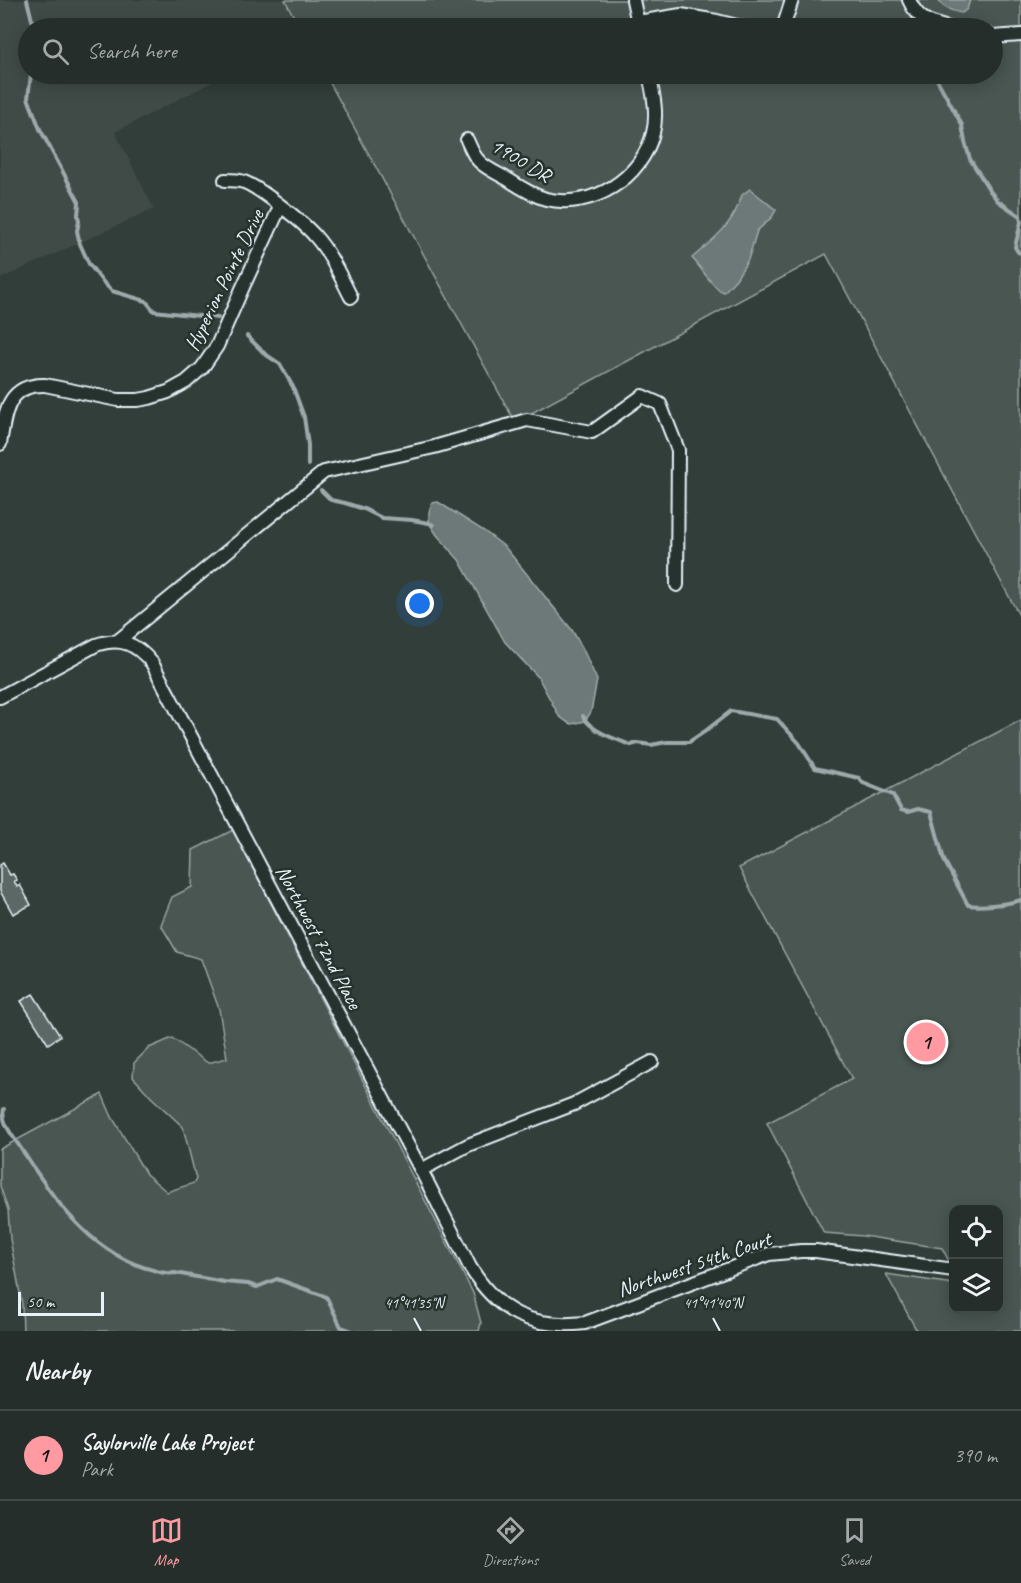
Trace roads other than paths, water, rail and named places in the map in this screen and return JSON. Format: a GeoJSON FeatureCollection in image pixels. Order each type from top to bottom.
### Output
{"type":"FeatureCollection","features":[{"type":"Feature","properties":{"kind":"street"},"geometry":{"type":"LineString","coordinates":[[633,0],[637,18]]}},
{"type":"Feature","properties":{"kind":"street"},"geometry":{"type":"LineString","coordinates":[[786,18],[792,0]]}},
{"type":"Feature","properties":{"kind":"street"},"geometry":{"type":"LineString","coordinates":[[909,0],[921,18]]}},
{"type":"Feature","properties":{"kind":"street"},"geometry":{"type":"LineString","coordinates":[[668,18],[681,15],[699,18]]}},
{"type":"Feature","properties":{"kind":"street"},"geometry":{"type":"LineString","coordinates":[[1003,36],[1021,35]]}},
{"type":"Feature","properties":{"kind":"street","name":"1900 DR"},"geometry":{"type":"LineString","coordinates":[[467,140],[478,161],[529,193],[545,199],[561,201],[597,195],[611,189],[624,179],[637,165],[648,146],[653,133],[655,116],[651,84]]}},
{"type":"Feature","properties":{"kind":"street","name":"Hyperion Pointe Drive"},"geometry":{"type":"LineString","coordinates":[[225,180],[243,182],[258,189],[315,236],[328,254],[351,297]]}},
{"type":"Feature","properties":{"kind":"street","name":"Hyperion Pointe Drive"},"geometry":{"type":"LineString","coordinates":[[0,444],[6,409],[12,399],[23,389],[45,385],[118,400],[149,399],[186,382],[202,369],[217,346],[280,207]]}},
{"type":"Feature","properties":{"kind":"street"},"geometry":{"type":"LineString","coordinates":[[0,697],[96,645],[119,640],[324,472],[434,447],[527,420],[592,432],[642,396],[660,404],[678,450],[677,585]]}},
{"type":"Feature","properties":{"kind":"street","name":"Northwest 72nd Place"},"geometry":{"type":"LineString","coordinates":[[119,640],[137,648],[152,663],[421,1170],[470,1267]]}},
{"type":"Feature","properties":{"kind":"street"},"geometry":{"type":"LineString","coordinates":[[421,1170],[468,1145],[574,1104],[652,1062]]}},
{"type":"Feature","properties":{"kind":"street","name":"Northwest 54th Court"},"geometry":{"type":"LineString","coordinates":[[470,1267],[479,1283],[494,1299],[511,1311],[542,1323],[563,1326],[605,1317],[769,1254],[816,1251],[949,1269]]}},
{"type":"Feature","properties":{"kind":"waterway"},"geometry":{"type":"LineString","coordinates":[[27,0],[32,18]]}},
{"type":"Feature","properties":{"kind":"waterway"},"geometry":{"type":"LineString","coordinates":[[30,84],[28,98],[40,129],[79,202],[77,231],[80,244],[89,264],[103,282],[112,291],[146,301],[154,311],[218,318]]}},
{"type":"Feature","properties":{"kind":"waterway"},"geometry":{"type":"LineString","coordinates":[[939,84],[962,125],[970,159],[998,201],[1020,216],[1021,222],[1015,247],[1021,253]]}},
{"type":"Feature","properties":{"kind":"waterway"},"geometry":{"type":"LineString","coordinates":[[247,336],[265,354],[280,364],[293,387],[304,417],[308,465]]}},
{"type":"Feature","properties":{"kind":"waterway"},"geometry":{"type":"LineString","coordinates":[[321,490],[331,500],[364,509],[382,518],[412,520],[433,525]]}},
{"type":"Feature","properties":{"kind":"waterway"},"geometry":{"type":"LineString","coordinates":[[583,716],[591,726],[612,738],[631,745],[689,742],[731,711],[777,719],[799,743],[815,768],[859,778],[863,783],[893,795],[901,810],[908,812],[918,809],[931,812],[944,860],[968,905],[995,905],[1021,900]]}},
{"type":"Feature","properties":{"kind":"waterway"},"geometry":{"type":"LineString","coordinates":[[4,1109],[4,1119],[9,1130],[46,1186],[73,1219],[105,1248],[123,1259],[163,1273],[257,1287],[277,1279],[327,1298],[341,1327],[352,1331]]}},
{"type":"Feature","properties":{"kind":"place","name":"Saylorville Lake Project"},"geometry":{"type":"Point","coordinates":[926,1042]}}]}
